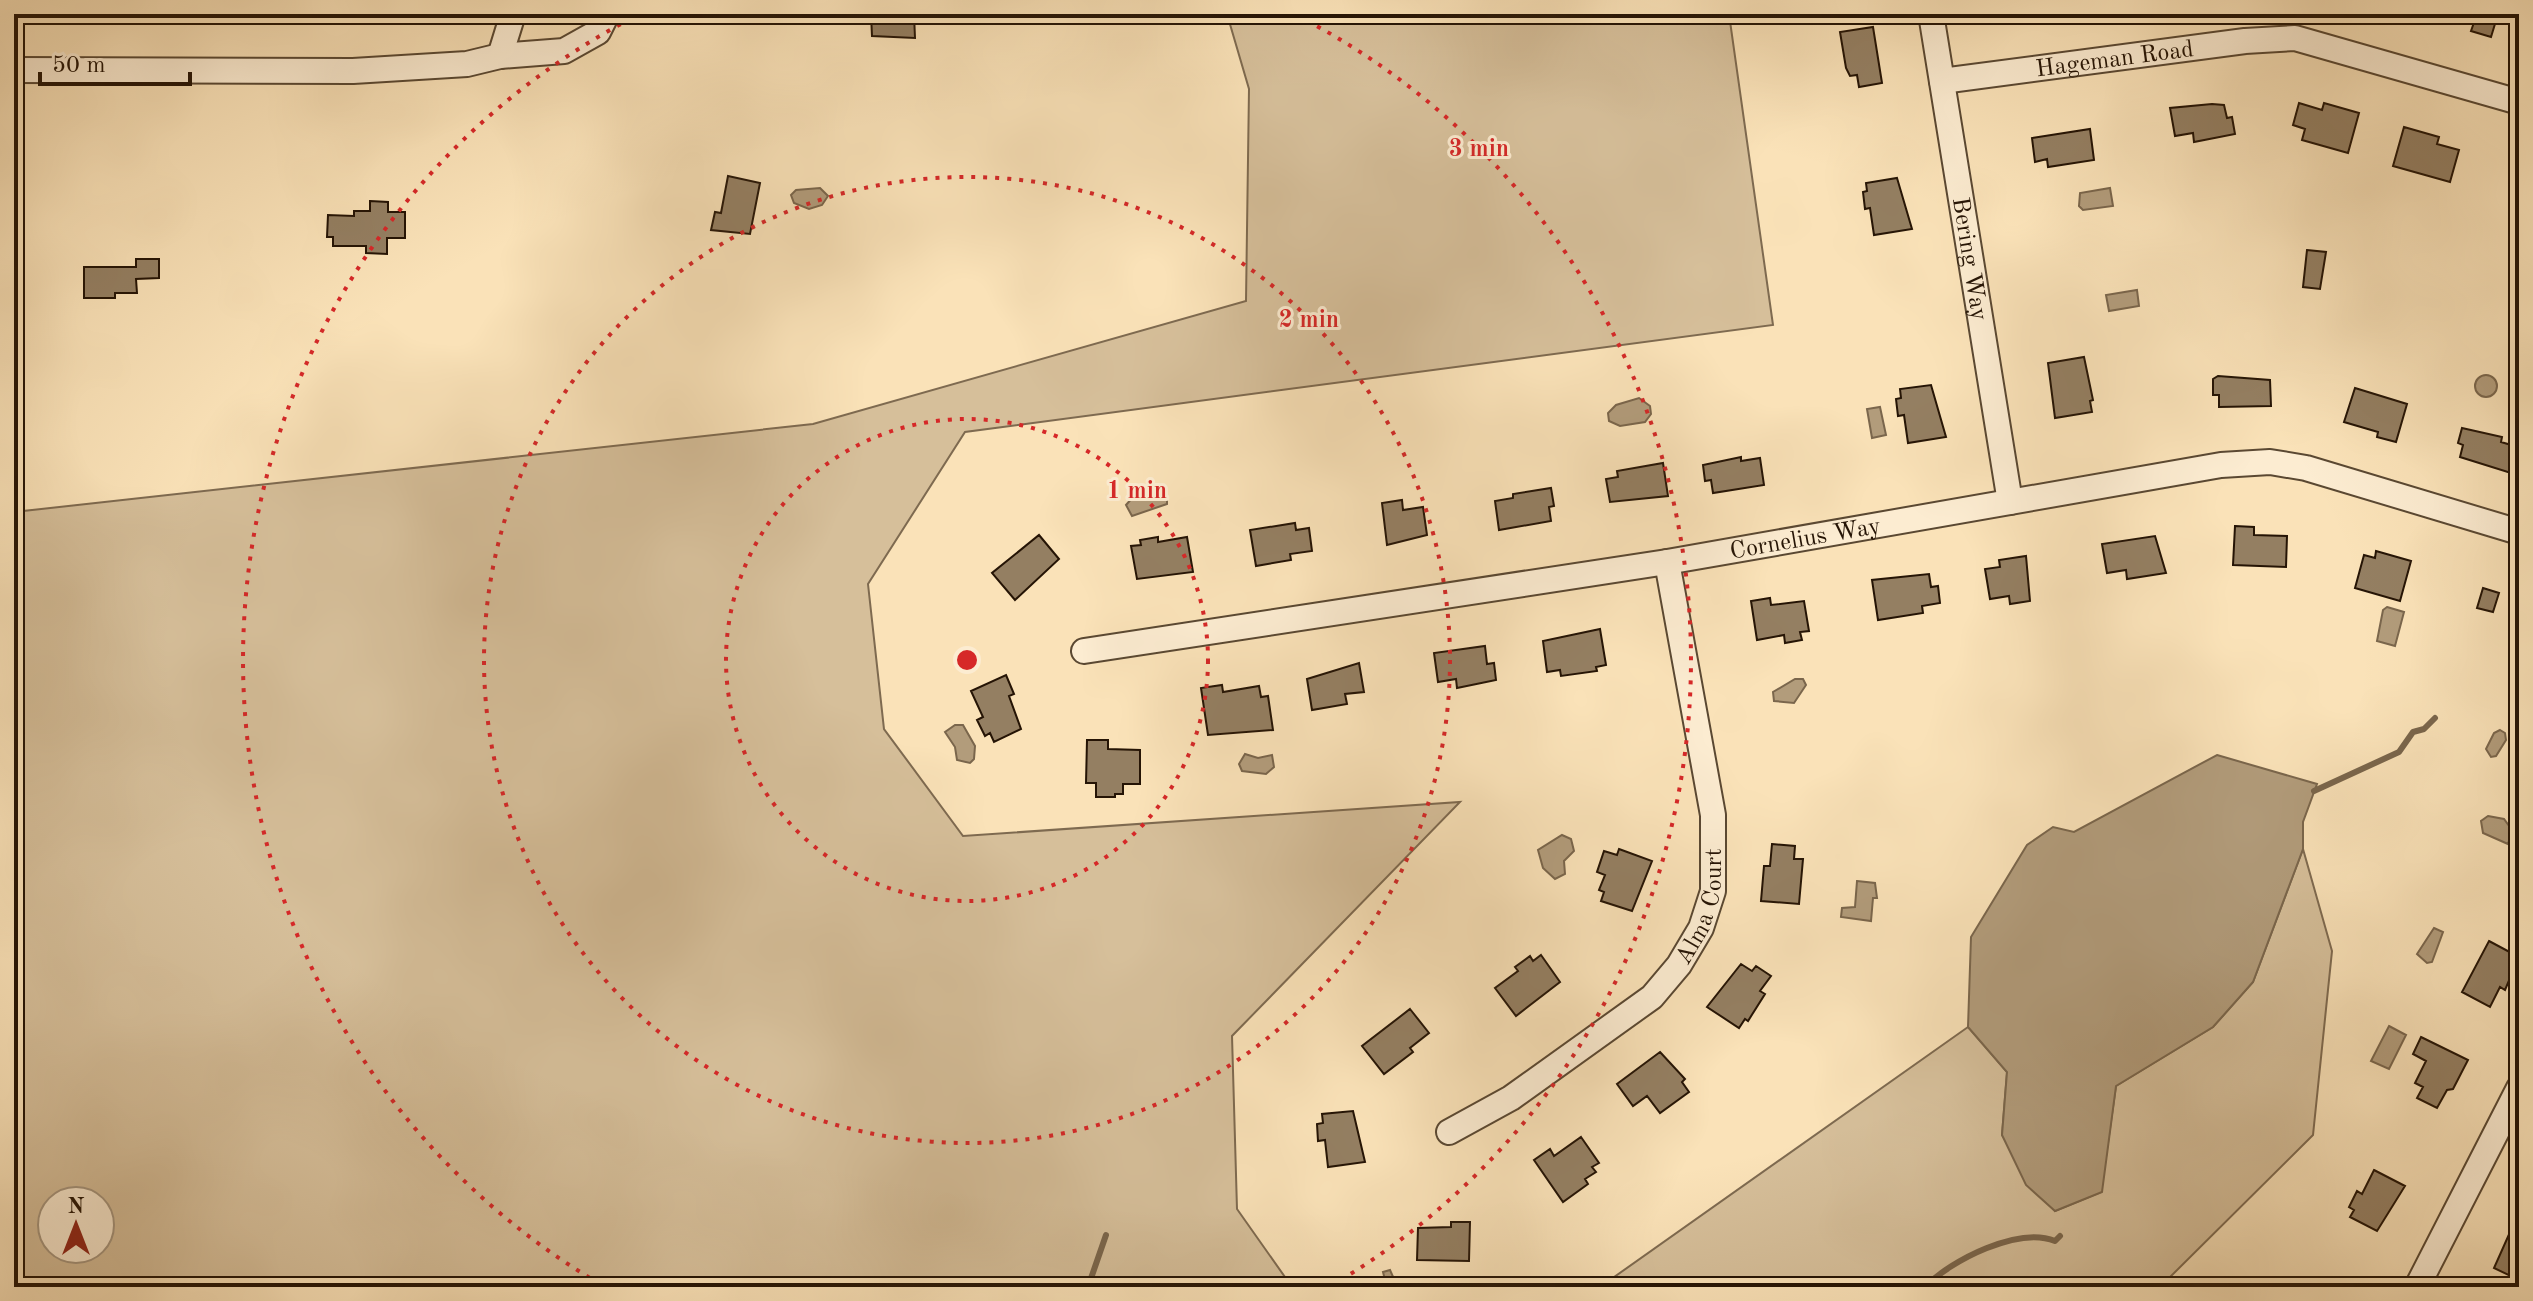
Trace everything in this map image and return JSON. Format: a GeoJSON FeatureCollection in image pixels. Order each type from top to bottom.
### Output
{"type":"FeatureCollection","features":[{"type":"Feature","properties":{"kind":"street"},"geometry":{"type":"LineString","coordinates":[[500,56],[513,14]]}},
{"type":"Feature","properties":{"kind":"street"},"geometry":{"type":"LineString","coordinates":[[14,70],[353,71],[467,64],[500,56],[564,51],[598,32],[607,14]]}},
{"type":"Feature","properties":{"kind":"street","name":"Bering Way"},"geometry":{"type":"LineString","coordinates":[[1931,14],[2010,502]]}},
{"type":"Feature","properties":{"kind":"street","name":"Hageman Road"},"geometry":{"type":"LineString","coordinates":[[1942,81],[2245,41],[2295,38],[2519,102]]}},
{"type":"Feature","properties":{"kind":"street","name":"Cornelius Way"},"geometry":{"type":"LineString","coordinates":[[1084,651],[1667,562],[2221,465],[2270,462],[2306,468],[2519,532]]}},
{"type":"Feature","properties":{"kind":"street","name":"Alma Court"},"geometry":{"type":"LineString","coordinates":[[1449,1132],[1511,1098],[1652,997],[1679,965],[1701,928],[1713,891],[1713,815],[1667,562]]}},
{"type":"Feature","properties":{"kind":"street"},"geometry":{"type":"LineString","coordinates":[[2417,1287],[2519,1088]]}},
{"type":"Feature","properties":{"kind":"shaded area"},"geometry":{"type":"Polygon","coordinates":[[[1227,14],[1729,14],[1773,325],[965,432],[868,584],[884,729],[963,836],[1460,802],[1232,1036],[1237,1209],[1292,1287],[14,1287],[14,512],[813,424],[1246,301],[1249,89],[1227,14]]]}},
{"type":"Feature","properties":{"kind":"shaded area"},"geometry":{"type":"Polygon","coordinates":[[[820,188],[828,196],[822,205],[809,209],[794,203],[791,195],[796,190],[820,188]]]}},
{"type":"Feature","properties":{"kind":"shaded area"},"geometry":{"type":"Polygon","coordinates":[[[2110,188],[2113,206],[2083,210],[2079,206],[2080,193],[2110,188]]]}},
{"type":"Feature","properties":{"kind":"shaded area"},"geometry":{"type":"Polygon","coordinates":[[[2137,290],[2139,306],[2109,311],[2106,295],[2137,290]]]}},
{"type":"Feature","properties":{"kind":"shaded area"},"geometry":{"type":"Polygon","coordinates":[[[2486,375],[2494,378],[2497,386],[2494,394],[2486,397],[2478,394],[2475,386],[2478,378],[2486,375]]]}},
{"type":"Feature","properties":{"kind":"shaded area"},"geometry":{"type":"Polygon","coordinates":[[[1639,398],[1650,406],[1651,414],[1645,422],[1620,426],[1609,421],[1608,413],[1616,405],[1639,398]]]}},
{"type":"Feature","properties":{"kind":"shaded area"},"geometry":{"type":"Polygon","coordinates":[[[1880,407],[1886,435],[1872,438],[1867,409],[1880,407]]]}},
{"type":"Feature","properties":{"kind":"shaded area"},"geometry":{"type":"Polygon","coordinates":[[[1140,489],[1156,489],[1167,494],[1167,504],[1132,516],[1126,505],[1140,489]]]}},
{"type":"Feature","properties":{"kind":"shaded area"},"geometry":{"type":"Polygon","coordinates":[[[2387,607],[2404,612],[2395,646],[2377,641],[2383,610],[2387,607]]]}},
{"type":"Feature","properties":{"kind":"shaded area"},"geometry":{"type":"Polygon","coordinates":[[[1795,679],[1803,679],[1806,685],[1794,703],[1774,701],[1773,692],[1795,679]]]}},
{"type":"Feature","properties":{"kind":"shaded area"},"geometry":{"type":"Polygon","coordinates":[[[955,725],[963,725],[975,746],[974,759],[970,763],[957,760],[955,747],[945,732],[955,725]]]}},
{"type":"Feature","properties":{"kind":"shaded area"},"geometry":{"type":"Polygon","coordinates":[[[2500,730],[2505,733],[2506,740],[2496,756],[2491,757],[2486,749],[2494,733],[2500,730]]]}},
{"type":"Feature","properties":{"kind":"shaded area"},"geometry":{"type":"Polygon","coordinates":[[[1245,754],[1258,758],[1272,755],[1274,767],[1266,774],[1242,771],[1239,764],[1245,754]]]}},
{"type":"Feature","properties":{"kind":"shaded area"},"geometry":{"type":"Polygon","coordinates":[[[2217,755],[2317,784],[2303,822],[2303,849],[2253,982],[2213,1027],[2116,1086],[2102,1192],[2055,1211],[2026,1185],[2002,1135],[2007,1072],[1968,1027],[1971,937],[2027,845],[2053,827],[2074,832],[2217,755]]]}},
{"type":"Feature","properties":{"kind":"shaded area"},"geometry":{"type":"Polygon","coordinates":[[[2488,816],[2504,819],[2512,830],[2508,844],[2483,833],[2481,821],[2488,816]]]}},
{"type":"Feature","properties":{"kind":"shaded area"},"geometry":{"type":"Polygon","coordinates":[[[1562,835],[1571,839],[1574,851],[1564,861],[1565,874],[1555,879],[1543,868],[1538,850],[1562,835]]]}},
{"type":"Feature","properties":{"kind":"shaded area"},"geometry":{"type":"Polygon","coordinates":[[[2303,849],[2332,951],[2313,1135],[2160,1287],[1600,1287],[1968,1027],[2007,1072],[2002,1135],[2055,1211],[2101,1192],[2116,1086],[2213,1027],[2253,982],[2303,849]]]}},
{"type":"Feature","properties":{"kind":"shaded area"},"geometry":{"type":"Polygon","coordinates":[[[1857,881],[1875,883],[1877,898],[1873,898],[1871,921],[1841,917],[1842,908],[1855,907],[1857,881]]]}},
{"type":"Feature","properties":{"kind":"shaded area"},"geometry":{"type":"Polygon","coordinates":[[[2434,928],[2443,932],[2432,962],[2427,963],[2417,954],[2434,928]]]}},
{"type":"Feature","properties":{"kind":"shaded area"},"geometry":{"type":"Polygon","coordinates":[[[2389,1026],[2406,1035],[2389,1069],[2371,1061],[2389,1026]]]}},
{"type":"Feature","properties":{"kind":"shaded area"},"geometry":{"type":"Polygon","coordinates":[[[1390,1270],[1394,1279],[1409,1280],[1413,1287],[1378,1287],[1385,1280],[1383,1272],[1390,1270]]]}},
{"type":"Feature","properties":{"kind":"building"},"geometry":{"type":"Polygon","coordinates":[[[871,14],[914,14],[915,38],[872,36],[871,14]]]}},
{"type":"Feature","properties":{"kind":"building"},"geometry":{"type":"Polygon","coordinates":[[[2477,14],[2498,14],[2491,37],[2471,31],[2477,14]]]}},
{"type":"Feature","properties":{"kind":"building"},"geometry":{"type":"Polygon","coordinates":[[[1873,27],[1882,83],[1859,87],[1857,75],[1850,76],[1846,68],[1840,32],[1873,27]]]}},
{"type":"Feature","properties":{"kind":"building"},"geometry":{"type":"Polygon","coordinates":[[[2299,103],[2322,110],[2324,103],[2359,113],[2348,153],[2302,140],[2305,129],[2293,125],[2299,103]]]}},
{"type":"Feature","properties":{"kind":"building"},"geometry":{"type":"Polygon","coordinates":[[[2224,105],[2227,118],[2232,117],[2235,134],[2194,142],[2193,133],[2175,136],[2170,108],[2224,105]]]}},
{"type":"Feature","properties":{"kind":"building"},"geometry":{"type":"Polygon","coordinates":[[[2404,127],[2439,137],[2437,144],[2459,150],[2450,182],[2393,166],[2404,127]]]}},
{"type":"Feature","properties":{"kind":"building"},"geometry":{"type":"Polygon","coordinates":[[[2090,129],[2094,160],[2048,167],[2047,159],[2035,162],[2032,138],[2090,129]]]}},
{"type":"Feature","properties":{"kind":"building"},"geometry":{"type":"Polygon","coordinates":[[[728,176],[760,183],[750,234],[711,230],[715,212],[721,213],[728,176]]]}},
{"type":"Feature","properties":{"kind":"building"},"geometry":{"type":"Polygon","coordinates":[[[1897,178],[1912,229],[1874,235],[1870,208],[1865,209],[1863,192],[1867,191],[1866,183],[1897,178]]]}},
{"type":"Feature","properties":{"kind":"building"},"geometry":{"type":"Polygon","coordinates":[[[370,201],[388,202],[388,212],[405,212],[405,238],[387,238],[387,254],[366,253],[366,246],[333,246],[333,237],[327,237],[328,215],[354,216],[354,211],[370,211],[370,201]]]}},
{"type":"Feature","properties":{"kind":"building"},"geometry":{"type":"Polygon","coordinates":[[[2307,250],[2326,252],[2320,289],[2303,287],[2307,250]]]}},
{"type":"Feature","properties":{"kind":"building"},"geometry":{"type":"Polygon","coordinates":[[[136,259],[159,259],[159,278],[136,279],[137,293],[115,293],[115,298],[84,298],[84,267],[136,267],[136,259]]]}},
{"type":"Feature","properties":{"kind":"building"},"geometry":{"type":"Polygon","coordinates":[[[2084,357],[2093,400],[2090,401],[2092,412],[2055,418],[2048,363],[2084,357]]]}},
{"type":"Feature","properties":{"kind":"building"},"geometry":{"type":"Polygon","coordinates":[[[2218,376],[2270,380],[2271,406],[2219,407],[2219,395],[2213,395],[2213,379],[2218,376]]]}},
{"type":"Feature","properties":{"kind":"building"},"geometry":{"type":"Polygon","coordinates":[[[1931,385],[1946,437],[1908,443],[1904,415],[1898,416],[1896,399],[1901,398],[1900,389],[1931,385]]]}},
{"type":"Feature","properties":{"kind":"building"},"geometry":{"type":"Polygon","coordinates":[[[2355,388],[2407,404],[2396,442],[2377,437],[2378,432],[2344,422],[2355,388]]]}},
{"type":"Feature","properties":{"kind":"building"},"geometry":{"type":"Polygon","coordinates":[[[2462,428],[2502,437],[2501,442],[2518,447],[2511,473],[2460,457],[2463,445],[2458,443],[2462,428]]]}},
{"type":"Feature","properties":{"kind":"building"},"geometry":{"type":"Polygon","coordinates":[[[1741,457],[1741,461],[1760,458],[1764,485],[1713,493],[1711,480],[1705,481],[1703,465],[1741,457]]]}},
{"type":"Feature","properties":{"kind":"building"},"geometry":{"type":"Polygon","coordinates":[[[1663,463],[1668,496],[1610,502],[1606,479],[1618,477],[1617,471],[1663,463]]]}},
{"type":"Feature","properties":{"kind":"building"},"geometry":{"type":"Polygon","coordinates":[[[1551,488],[1554,506],[1549,507],[1551,521],[1499,530],[1495,501],[1513,498],[1513,494],[1551,488]]]}},
{"type":"Feature","properties":{"kind":"building"},"geometry":{"type":"Polygon","coordinates":[[[1402,500],[1403,510],[1423,507],[1427,535],[1387,545],[1382,503],[1402,500]]]}},
{"type":"Feature","properties":{"kind":"building"},"geometry":{"type":"Polygon","coordinates":[[[1295,523],[1296,530],[1309,528],[1312,551],[1290,554],[1291,560],[1256,566],[1250,530],[1295,523]]]}},
{"type":"Feature","properties":{"kind":"building"},"geometry":{"type":"Polygon","coordinates":[[[2235,526],[2254,527],[2254,535],[2287,536],[2286,567],[2233,565],[2235,526]]]}},
{"type":"Feature","properties":{"kind":"building"},"geometry":{"type":"Polygon","coordinates":[[[1039,535],[1059,559],[1015,600],[992,573],[1039,535]]]}},
{"type":"Feature","properties":{"kind":"building"},"geometry":{"type":"Polygon","coordinates":[[[2155,536],[2166,573],[2127,579],[2126,570],[2107,573],[2102,544],[2155,536]]]}},
{"type":"Feature","properties":{"kind":"building"},"geometry":{"type":"Polygon","coordinates":[[[1158,537],[1158,542],[1187,537],[1193,572],[1137,579],[1131,546],[1141,545],[1140,540],[1158,537]]]}},
{"type":"Feature","properties":{"kind":"building"},"geometry":{"type":"Polygon","coordinates":[[[2376,551],[2411,561],[2400,601],[2355,588],[2364,555],[2375,558],[2376,551]]]}},
{"type":"Feature","properties":{"kind":"building"},"geometry":{"type":"Polygon","coordinates":[[[2026,556],[2030,601],[2010,604],[2009,596],[1990,599],[1985,569],[2000,567],[1999,560],[2026,556]]]}},
{"type":"Feature","properties":{"kind":"building"},"geometry":{"type":"Polygon","coordinates":[[[1929,574],[1931,587],[1938,586],[1940,603],[1922,606],[1923,613],[1878,620],[1872,580],[1929,574]]]}},
{"type":"Feature","properties":{"kind":"building"},"geometry":{"type":"Polygon","coordinates":[[[2483,588],[2499,593],[2493,612],[2477,608],[2483,588]]]}},
{"type":"Feature","properties":{"kind":"building"},"geometry":{"type":"Polygon","coordinates":[[[1770,598],[1771,605],[1804,601],[1809,631],[1800,632],[1802,640],[1785,643],[1784,635],[1757,640],[1751,601],[1770,598]]]}},
{"type":"Feature","properties":{"kind":"building"},"geometry":{"type":"Polygon","coordinates":[[[1600,629],[1606,665],[1596,667],[1597,671],[1561,676],[1560,670],[1547,672],[1543,641],[1600,629]]]}},
{"type":"Feature","properties":{"kind":"building"},"geometry":{"type":"Polygon","coordinates":[[[1485,646],[1487,664],[1494,663],[1496,680],[1457,688],[1456,679],[1438,682],[1434,653],[1485,646]]]}},
{"type":"Feature","properties":{"kind":"building"},"geometry":{"type":"Polygon","coordinates":[[[1359,663],[1364,692],[1345,694],[1347,704],[1312,710],[1307,679],[1359,663]]]}},
{"type":"Feature","properties":{"kind":"building"},"geometry":{"type":"Polygon","coordinates":[[[1006,675],[1014,694],[1009,696],[1021,729],[994,742],[990,733],[985,736],[977,720],[983,717],[971,691],[1006,675]]]}},
{"type":"Feature","properties":{"kind":"building"},"geometry":{"type":"Polygon","coordinates":[[[1222,685],[1223,692],[1259,686],[1261,697],[1268,696],[1273,730],[1208,735],[1201,688],[1222,685]]]}},
{"type":"Feature","properties":{"kind":"building"},"geometry":{"type":"Polygon","coordinates":[[[1087,740],[1108,740],[1108,749],[1140,750],[1140,784],[1123,784],[1123,794],[1115,794],[1115,797],[1096,797],[1096,783],[1086,783],[1087,740]]]}},
{"type":"Feature","properties":{"kind":"building"},"geometry":{"type":"Polygon","coordinates":[[[1772,844],[1795,846],[1794,859],[1803,859],[1799,904],[1761,901],[1764,866],[1770,866],[1772,844]]]}},
{"type":"Feature","properties":{"kind":"building"},"geometry":{"type":"Polygon","coordinates":[[[1619,849],[1652,861],[1632,911],[1601,901],[1604,892],[1599,890],[1605,875],[1597,872],[1604,851],[1617,855],[1619,849]]]}},
{"type":"Feature","properties":{"kind":"building"},"geometry":{"type":"Polygon","coordinates":[[[2489,941],[2519,957],[2505,990],[2500,987],[2490,1007],[2462,992],[2489,941]]]}},
{"type":"Feature","properties":{"kind":"building"},"geometry":{"type":"Polygon","coordinates":[[[1541,955],[1560,982],[1516,1016],[1495,988],[1518,971],[1515,967],[1530,956],[1533,961],[1541,955]]]}},
{"type":"Feature","properties":{"kind":"building"},"geometry":{"type":"Polygon","coordinates":[[[1741,964],[1752,971],[1756,966],[1771,976],[1760,991],[1765,994],[1748,1021],[1745,1019],[1739,1028],[1707,1007],[1741,964]]]}},
{"type":"Feature","properties":{"kind":"building"},"geometry":{"type":"Polygon","coordinates":[[[1410,1009],[1429,1033],[1410,1048],[1413,1052],[1384,1074],[1362,1046],[1410,1009]]]}},
{"type":"Feature","properties":{"kind":"building"},"geometry":{"type":"Polygon","coordinates":[[[2421,1037],[2468,1060],[2453,1089],[2447,1090],[2437,1108],[2417,1098],[2423,1087],[2415,1083],[2426,1061],[2413,1054],[2421,1037]]]}},
{"type":"Feature","properties":{"kind":"building"},"geometry":{"type":"Polygon","coordinates":[[[1660,1052],[1685,1079],[1682,1082],[1689,1092],[1660,1113],[1647,1096],[1633,1106],[1617,1084],[1660,1052]]]}},
{"type":"Feature","properties":{"kind":"building"},"geometry":{"type":"Polygon","coordinates":[[[1353,1111],[1365,1162],[1328,1167],[1325,1140],[1318,1141],[1317,1124],[1323,1123],[1322,1114],[1353,1111]]]}},
{"type":"Feature","properties":{"kind":"building"},"geometry":{"type":"Polygon","coordinates":[[[1581,1137],[1599,1163],[1592,1167],[1596,1172],[1585,1179],[1588,1184],[1563,1202],[1534,1160],[1550,1149],[1554,1156],[1581,1137]]]}},
{"type":"Feature","properties":{"kind":"building"},"geometry":{"type":"Polygon","coordinates":[[[2374,1170],[2405,1186],[2377,1231],[2350,1217],[2354,1210],[2349,1207],[2357,1191],[2362,1194],[2374,1170]]]}},
{"type":"Feature","properties":{"kind":"building"},"geometry":{"type":"Polygon","coordinates":[[[2519,1212],[2519,1280],[2494,1268],[2519,1212]]]}},
{"type":"Feature","properties":{"kind":"building"},"geometry":{"type":"Polygon","coordinates":[[[1451,1222],[1470,1222],[1469,1261],[1417,1260],[1418,1228],[1451,1227],[1451,1222]]]}},
{"type":"Feature","properties":{"kind":"waterway"},"geometry":{"type":"LineString","coordinates":[[2314,791],[2399,752],[2413,732],[2424,729],[2435,718]]}},
{"type":"Feature","properties":{"kind":"waterway"},"geometry":{"type":"LineString","coordinates":[[1088,1287],[1106,1235]]}},
{"type":"Feature","properties":{"kind":"waterway"},"geometry":{"type":"LineString","coordinates":[[1925,1287],[1951,1266],[1986,1248],[2023,1238],[2055,1241],[2060,1236]]}}]}
